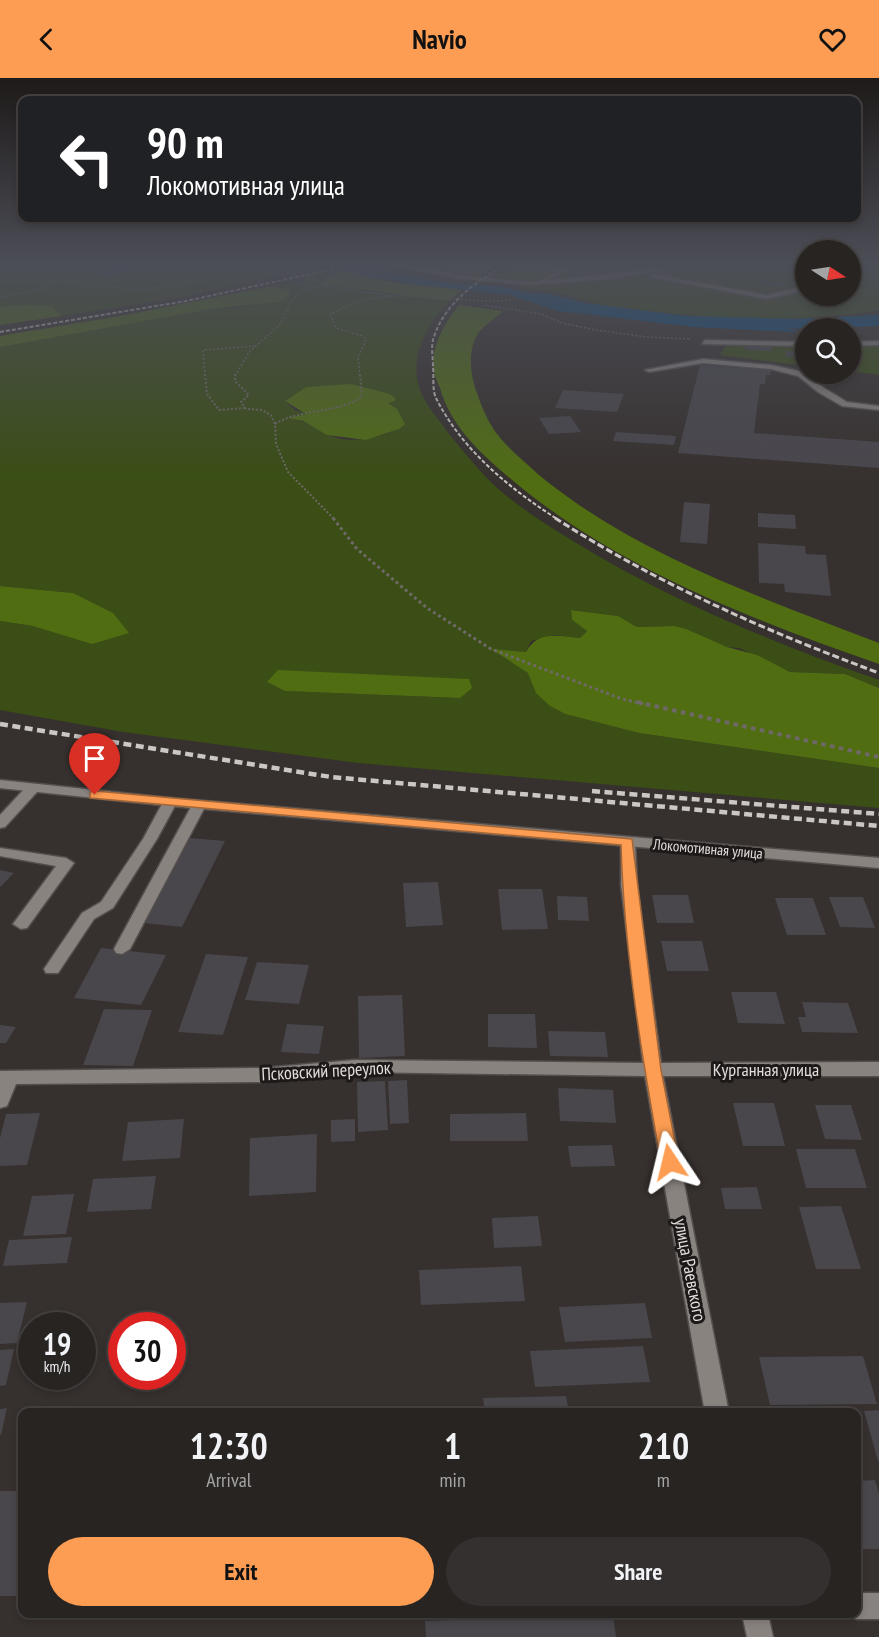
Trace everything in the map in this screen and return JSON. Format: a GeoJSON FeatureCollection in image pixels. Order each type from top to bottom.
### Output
{"type":"FeatureCollection","features":[{"type":"Feature","properties":{"kind":"street"},"geometry":{"type":"LineString","coordinates":[[705,342],[795,344]]}},
{"type":"Feature","properties":{"kind":"street"},"geometry":{"type":"LineString","coordinates":[[861,344],[879,343]]}},
{"type":"Feature","properties":{"kind":"street"},"geometry":{"type":"LineString","coordinates":[[649,370],[703,361],[771,367],[801,374],[821,390],[845,404],[879,408]]}},
{"type":"Feature","properties":{"kind":"street","name":"Локомотивная улица"},"geometry":{"type":"LineString","coordinates":[[0,784],[199,805],[879,863]]}},
{"type":"Feature","properties":{"kind":"street"},"geometry":{"type":"LineString","coordinates":[[0,824],[32,789]]}},
{"type":"Feature","properties":{"kind":"street"},"geometry":{"type":"LineString","coordinates":[[52,969],[88,916],[106,905],[170,802]]}},
{"type":"Feature","properties":{"kind":"street"},"geometry":{"type":"LineString","coordinates":[[122,949],[199,805]]}},
{"type":"Feature","properties":{"kind":"street","name":"улица Раевского"},"geometry":{"type":"LineString","coordinates":[[628,842],[629,885],[653,1070],[716,1408]]}},
{"type":"Feature","properties":{"kind":"street"},"geometry":{"type":"LineString","coordinates":[[0,852],[66,863],[21,924]]}},
{"type":"Feature","properties":{"kind":"street","name":"Псковский переулок"},"geometry":{"type":"LineString","coordinates":[[4,1078],[263,1075],[355,1066],[653,1070]]}},
{"type":"Feature","properties":{"kind":"street","name":"Курганная улица"},"geometry":{"type":"LineString","coordinates":[[653,1070],[879,1069]]}},
{"type":"Feature","properties":{"kind":"street"},"geometry":{"type":"LineString","coordinates":[[0,1101],[4,1078]]}},
{"type":"Feature","properties":{"kind":"street"},"geometry":{"type":"LineString","coordinates":[[861,1606],[879,1606]]}},
{"type":"Feature","properties":{"kind":"street"},"geometry":{"type":"LineString","coordinates":[[756,1618],[760,1637]]}},
{"type":"Feature","properties":{"kind":"path"},"geometry":{"type":"LineString","coordinates":[[245,408],[241,402],[249,395],[235,381],[235,374],[245,366],[250,351],[265,337]]}},
{"type":"Feature","properties":{"kind":"path"},"geometry":{"type":"LineString","coordinates":[[275,424],[295,416],[352,405],[362,398],[358,357],[366,340],[364,337]]}},
{"type":"Feature","properties":{"kind":"path"},"geometry":{"type":"LineString","coordinates":[[646,337],[661,339],[677,337]]}},
{"type":"Feature","properties":{"kind":"path"},"geometry":{"type":"LineString","coordinates":[[686,337],[705,342]]}},
{"type":"Feature","properties":{"kind":"path"},"geometry":{"type":"LineString","coordinates":[[256,345],[203,350],[207,394],[219,410],[245,408],[262,410],[270,415],[275,424],[276,444],[288,472],[326,509],[357,549],[426,608],[491,649],[622,699],[879,757]]}},
{"type":"Feature","properties":{"kind":"green space"},"geometry":{"type":"Polygon","coordinates":[[[0,337],[57,337],[0,347],[0,337]]]}},
{"type":"Feature","properties":{"kind":"green space"},"geometry":{"type":"Polygon","coordinates":[[[57,337],[424,337],[418,353],[417,365],[417,377],[423,396],[466,455],[504,494],[553,529],[646,582],[722,619],[879,680],[879,688],[845,674],[790,672],[739,648],[727,647],[674,626],[637,627],[618,616],[571,610],[572,620],[587,631],[580,638],[555,635],[531,641],[526,652],[492,650],[529,673],[550,706],[565,714],[639,733],[879,768],[879,808],[358,763],[123,732],[0,710],[0,621],[33,626],[73,593],[0,586],[0,347],[57,337]],[[355,385],[306,387],[285,401],[295,410],[307,414],[290,418],[334,437],[352,440],[372,438],[399,429],[397,409],[355,385]],[[267,682],[285,691],[460,698],[267,682]]]}},
{"type":"Feature","properties":{"kind":"green space"},"geometry":{"type":"Polygon","coordinates":[[[439,337],[476,337],[471,362],[482,408],[499,436],[539,475],[617,529],[659,551],[746,591],[879,643],[879,664],[780,628],[683,586],[635,562],[546,507],[484,456],[450,413],[434,372],[434,354],[439,337]]]}},
{"type":"Feature","properties":{"kind":"green space"},"geometry":{"type":"Polygon","coordinates":[[[730,339],[795,341],[795,365],[720,355],[730,339]]]}},
{"type":"Feature","properties":{"kind":"green space"},"geometry":{"type":"Polygon","coordinates":[[[879,340],[879,375],[861,372],[861,341],[879,340]]]}},
{"type":"Feature","properties":{"kind":"green space"},"geometry":{"type":"Polygon","coordinates":[[[351,384],[390,394],[395,401],[388,403],[397,409],[405,424],[399,429],[366,440],[327,435],[303,421],[288,418],[306,414],[285,401],[306,387],[351,384]]]}},
{"type":"Feature","properties":{"kind":"green space"},"geometry":{"type":"Polygon","coordinates":[[[0,586],[73,593],[113,613],[129,633],[92,644],[33,626],[0,621],[0,586]]]}},
{"type":"Feature","properties":{"kind":"green space"},"geometry":{"type":"Polygon","coordinates":[[[571,610],[618,616],[637,627],[674,626],[686,629],[727,647],[757,655],[790,672],[845,674],[879,688],[879,768],[639,733],[565,714],[550,706],[536,693],[528,673],[491,649],[526,652],[536,640],[543,637],[580,638],[587,631],[572,620],[571,610]]]}},
{"type":"Feature","properties":{"kind":"green space"},"geometry":{"type":"Polygon","coordinates":[[[278,670],[469,679],[472,688],[460,698],[285,691],[267,682],[278,670]]]}},
{"type":"Feature","properties":{"kind":"building"},"geometry":{"type":"Polygon","coordinates":[[[744,344],[771,345],[772,351],[745,350],[744,344]]]}},
{"type":"Feature","properties":{"kind":"building"},"geometry":{"type":"Polygon","coordinates":[[[786,351],[795,352],[795,358],[786,357],[786,351]]]}},
{"type":"Feature","properties":{"kind":"building"},"geometry":{"type":"Polygon","coordinates":[[[700,365],[771,370],[770,375],[766,375],[765,384],[760,384],[754,433],[879,442],[879,468],[678,453],[700,365]]]}},
{"type":"Feature","properties":{"kind":"building"},"geometry":{"type":"Polygon","coordinates":[[[563,390],[624,394],[617,412],[555,408],[563,390]]]}},
{"type":"Feature","properties":{"kind":"building"},"geometry":{"type":"Polygon","coordinates":[[[570,416],[581,432],[549,434],[539,418],[570,416]]]}},
{"type":"Feature","properties":{"kind":"building"},"geometry":{"type":"Polygon","coordinates":[[[616,432],[676,436],[674,445],[613,441],[616,432]]]}},
{"type":"Feature","properties":{"kind":"building"},"geometry":{"type":"Polygon","coordinates":[[[684,502],[710,504],[707,544],[680,542],[684,502]]]}},
{"type":"Feature","properties":{"kind":"building"},"geometry":{"type":"Polygon","coordinates":[[[758,513],[795,515],[796,529],[758,527],[758,513]]]}},
{"type":"Feature","properties":{"kind":"building"},"geometry":{"type":"Polygon","coordinates":[[[758,543],[805,546],[806,554],[826,555],[831,596],[785,592],[784,584],[759,583],[758,543]]]}},
{"type":"Feature","properties":{"kind":"building"},"geometry":{"type":"Polygon","coordinates":[[[190,838],[225,841],[182,927],[144,923],[190,838]]]}},
{"type":"Feature","properties":{"kind":"building"},"geometry":{"type":"Polygon","coordinates":[[[0,870],[14,873],[0,887],[0,870]]]}},
{"type":"Feature","properties":{"kind":"building"},"geometry":{"type":"Polygon","coordinates":[[[438,882],[443,925],[406,927],[403,883],[438,882]]]}},
{"type":"Feature","properties":{"kind":"building"},"geometry":{"type":"Polygon","coordinates":[[[498,889],[542,889],[548,929],[502,930],[498,889]]]}},
{"type":"Feature","properties":{"kind":"building"},"geometry":{"type":"Polygon","coordinates":[[[652,895],[688,895],[694,923],[657,923],[652,895]]]}},
{"type":"Feature","properties":{"kind":"building"},"geometry":{"type":"Polygon","coordinates":[[[557,896],[587,897],[589,921],[558,920],[557,896]]]}},
{"type":"Feature","properties":{"kind":"building"},"geometry":{"type":"Polygon","coordinates":[[[829,897],[863,897],[875,928],[840,927],[829,897]]]}},
{"type":"Feature","properties":{"kind":"building"},"geometry":{"type":"Polygon","coordinates":[[[775,898],[813,898],[826,935],[787,935],[775,898]]]}},
{"type":"Feature","properties":{"kind":"building"},"geometry":{"type":"Polygon","coordinates":[[[661,941],[702,941],[709,971],[667,971],[661,941]]]}},
{"type":"Feature","properties":{"kind":"building"},"geometry":{"type":"Polygon","coordinates":[[[101,948],[166,955],[141,1005],[74,998],[101,948]]]}},
{"type":"Feature","properties":{"kind":"building"},"geometry":{"type":"Polygon","coordinates":[[[206,954],[248,957],[223,1035],[178,1032],[206,954]]]}},
{"type":"Feature","properties":{"kind":"building"},"geometry":{"type":"Polygon","coordinates":[[[257,962],[309,965],[299,1004],[245,1000],[257,962]]]}},
{"type":"Feature","properties":{"kind":"building"},"geometry":{"type":"Polygon","coordinates":[[[731,992],[776,992],[785,1024],[738,1023],[731,992]]]}},
{"type":"Feature","properties":{"kind":"building"},"geometry":{"type":"Polygon","coordinates":[[[402,995],[405,1056],[359,1058],[358,996],[402,995]]]}},
{"type":"Feature","properties":{"kind":"building"},"geometry":{"type":"Polygon","coordinates":[[[802,1002],[848,1003],[858,1033],[802,1032],[798,1017],[806,1017],[802,1002]]]}},
{"type":"Feature","properties":{"kind":"building"},"geometry":{"type":"Polygon","coordinates":[[[104,1009],[152,1010],[133,1066],[83,1065],[104,1009]]]}},
{"type":"Feature","properties":{"kind":"building"},"geometry":{"type":"Polygon","coordinates":[[[488,1014],[535,1014],[537,1048],[488,1047],[488,1014]]]}},
{"type":"Feature","properties":{"kind":"building"},"geometry":{"type":"Polygon","coordinates":[[[287,1024],[324,1026],[319,1054],[281,1052],[287,1024]]]}},
{"type":"Feature","properties":{"kind":"building"},"geometry":{"type":"Polygon","coordinates":[[[0,1025],[16,1027],[6,1043],[0,1043],[0,1025]]]}},
{"type":"Feature","properties":{"kind":"building"},"geometry":{"type":"Polygon","coordinates":[[[548,1031],[605,1032],[608,1057],[550,1056],[548,1031]]]}},
{"type":"Feature","properties":{"kind":"building"},"geometry":{"type":"Polygon","coordinates":[[[407,1080],[409,1123],[390,1124],[388,1081],[407,1080]]]}},
{"type":"Feature","properties":{"kind":"building"},"geometry":{"type":"Polygon","coordinates":[[[385,1081],[388,1130],[358,1132],[357,1082],[385,1081]]]}},
{"type":"Feature","properties":{"kind":"building"},"geometry":{"type":"Polygon","coordinates":[[[558,1088],[613,1090],[616,1123],[560,1121],[558,1088]]]}},
{"type":"Feature","properties":{"kind":"building"},"geometry":{"type":"Polygon","coordinates":[[[733,1103],[774,1103],[785,1146],[743,1146],[733,1103]]]}},
{"type":"Feature","properties":{"kind":"building"},"geometry":{"type":"Polygon","coordinates":[[[815,1105],[851,1105],[862,1140],[825,1139],[815,1105]]]}},
{"type":"Feature","properties":{"kind":"building"},"geometry":{"type":"Polygon","coordinates":[[[40,1113],[27,1165],[0,1166],[0,1138],[6,1114],[40,1113]]]}},
{"type":"Feature","properties":{"kind":"building"},"geometry":{"type":"Polygon","coordinates":[[[526,1113],[528,1141],[450,1141],[450,1114],[526,1113]]]}},
{"type":"Feature","properties":{"kind":"building"},"geometry":{"type":"Polygon","coordinates":[[[184,1119],[180,1158],[122,1161],[128,1122],[184,1119]]]}},
{"type":"Feature","properties":{"kind":"building"},"geometry":{"type":"Polygon","coordinates":[[[355,1119],[355,1141],[331,1142],[331,1120],[355,1119]]]}},
{"type":"Feature","properties":{"kind":"building"},"geometry":{"type":"Polygon","coordinates":[[[317,1134],[316,1192],[249,1196],[250,1138],[317,1134]]]}},
{"type":"Feature","properties":{"kind":"building"},"geometry":{"type":"Polygon","coordinates":[[[612,1145],[615,1166],[571,1167],[568,1146],[612,1145]]]}},
{"type":"Feature","properties":{"kind":"building"},"geometry":{"type":"Polygon","coordinates":[[[796,1149],[855,1149],[867,1188],[806,1188],[796,1149]]]}},
{"type":"Feature","properties":{"kind":"building"},"geometry":{"type":"Polygon","coordinates":[[[156,1176],[151,1209],[87,1212],[93,1179],[156,1176]]]}},
{"type":"Feature","properties":{"kind":"building"},"geometry":{"type":"Polygon","coordinates":[[[757,1187],[762,1209],[725,1209],[721,1188],[757,1187]]]}},
{"type":"Feature","properties":{"kind":"building"},"geometry":{"type":"Polygon","coordinates":[[[74,1194],[66,1234],[23,1236],[32,1196],[74,1194]]]}},
{"type":"Feature","properties":{"kind":"building"},"geometry":{"type":"Polygon","coordinates":[[[841,1206],[861,1269],[816,1269],[799,1207],[841,1206]]]}},
{"type":"Feature","properties":{"kind":"building"},"geometry":{"type":"Polygon","coordinates":[[[538,1216],[542,1246],[494,1248],[492,1218],[538,1216]]]}},
{"type":"Feature","properties":{"kind":"building"},"geometry":{"type":"Polygon","coordinates":[[[72,1237],[67,1263],[3,1266],[9,1240],[72,1237]]]}},
{"type":"Feature","properties":{"kind":"building"},"geometry":{"type":"Polygon","coordinates":[[[521,1266],[525,1301],[421,1305],[419,1270],[521,1266]]]}},
{"type":"Feature","properties":{"kind":"building"},"geometry":{"type":"Polygon","coordinates":[[[27,1302],[25,1312],[18,1312],[17,1343],[0,1344],[0,1303],[27,1302]]]}},
{"type":"Feature","properties":{"kind":"building"},"geometry":{"type":"Polygon","coordinates":[[[645,1303],[652,1338],[565,1342],[559,1307],[645,1303]]]}},
{"type":"Feature","properties":{"kind":"building"},"geometry":{"type":"Polygon","coordinates":[[[643,1346],[650,1382],[535,1387],[530,1351],[643,1346]]]}},
{"type":"Feature","properties":{"kind":"building"},"geometry":{"type":"Polygon","coordinates":[[[14,1349],[6,1385],[0,1386],[0,1350],[14,1349]]]}},
{"type":"Feature","properties":{"kind":"building"},"geometry":{"type":"Polygon","coordinates":[[[863,1356],[877,1404],[770,1405],[759,1357],[863,1356]]]}},
{"type":"Feature","properties":{"kind":"building"},"geometry":{"type":"Polygon","coordinates":[[[566,1396],[568,1408],[484,1408],[483,1398],[566,1396]]]}},
{"type":"Feature","properties":{"kind":"building"},"geometry":{"type":"Polygon","coordinates":[[[7,1408],[1,1435],[0,1435],[0,1409],[7,1408]]]}},
{"type":"Feature","properties":{"kind":"building"},"geometry":{"type":"Polygon","coordinates":[[[879,1410],[879,1461],[878,1461],[864,1411],[879,1410]]]}},
{"type":"Feature","properties":{"kind":"building"},"geometry":{"type":"Polygon","coordinates":[[[875,1480],[879,1493],[879,1549],[861,1549],[861,1481],[875,1480]]]}},
{"type":"Feature","properties":{"kind":"building"},"geometry":{"type":"Polygon","coordinates":[[[0,1491],[18,1491],[18,1596],[0,1596],[0,1491]]]}},
{"type":"Feature","properties":{"kind":"building"},"geometry":{"type":"Polygon","coordinates":[[[613,1618],[616,1637],[426,1637],[425,1621],[613,1618]]]}},
{"type":"Feature","properties":{"kind":"railway"},"geometry":{"type":"LineString","coordinates":[[434,337],[432,343],[434,391],[447,417],[473,451],[504,481],[557,519]]}},
{"type":"Feature","properties":{"kind":"railway"},"geometry":{"type":"LineString","coordinates":[[555,518],[593,542],[672,585],[753,623],[879,673]]}},
{"type":"Feature","properties":{"kind":"railway"},"geometry":{"type":"LineString","coordinates":[[0,724],[331,777],[879,826]]}},
{"type":"Feature","properties":{"kind":"railway"},"geometry":{"type":"LineString","coordinates":[[592,791],[879,814]]}},
{"type":"Feature","properties":{"kind":"route"},"geometry":{"type":"LineString","coordinates":[[95,795],[628,842],[629,885],[653,1070],[670,1162]]}}]}
